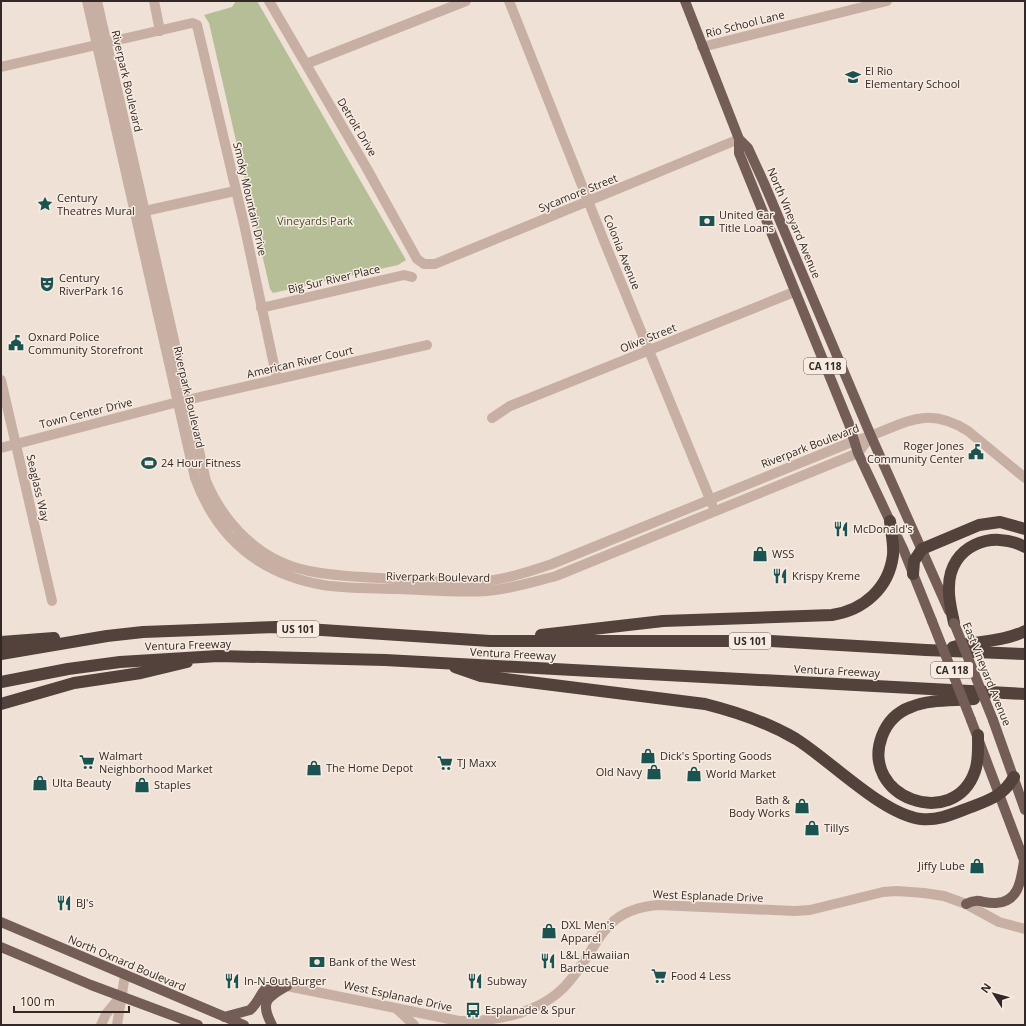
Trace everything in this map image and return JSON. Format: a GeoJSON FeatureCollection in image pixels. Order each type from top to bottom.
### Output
{"type":"FeatureCollection","features":[{"type":"Feature","properties":{"kind":"highway"},"geometry":{"type":"LineString","coordinates":[[490,641],[664,621],[841,614],[856,608],[869,600],[885,579],[890,568],[893,554],[890,521]]}},
{"type":"Feature","properties":{"kind":"highway"},"geometry":{"type":"LineString","coordinates":[[913,574],[914,561],[922,549],[979,525],[1000,522],[1025,529]]}},
{"type":"Feature","properties":{"kind":"highway"},"geometry":{"type":"LineString","coordinates":[[954,623],[948,586],[952,570],[959,557],[968,548],[981,541],[1006,539],[1025,547]]}},
{"type":"Feature","properties":{"kind":"highway","name":"Ventura Freeway"},"geometry":{"type":"LineString","coordinates":[[1,654],[107,636],[183,629],[276,627],[490,641],[770,641],[1025,654]]}},
{"type":"Feature","properties":{"kind":"highway"},"geometry":{"type":"LineString","coordinates":[[936,650],[972,642],[1013,637],[1025,631]]}},
{"type":"Feature","properties":{"kind":"highway"},"geometry":{"type":"LineString","coordinates":[[1,642],[107,636]]}},
{"type":"Feature","properties":{"kind":"highway"},"geometry":{"type":"LineString","coordinates":[[1,704],[74,683],[141,673],[218,656]]}},
{"type":"Feature","properties":{"kind":"highway","name":"Ventura Freeway"},"geometry":{"type":"LineString","coordinates":[[1,682],[68,669],[120,662],[218,656],[326,658],[443,663],[1025,694]]}},
{"type":"Feature","properties":{"kind":"highway"},"geometry":{"type":"LineString","coordinates":[[443,663],[480,676],[705,704],[733,712],[775,728],[794,739],[884,803],[911,817],[928,819],[948,816],[1000,795],[1009,786],[1014,777]]}},
{"type":"Feature","properties":{"kind":"highway"},"geometry":{"type":"LineString","coordinates":[[978,735],[978,760],[973,777],[963,790],[949,799],[926,803],[909,799],[894,789],[882,770],[879,758],[880,741],[888,725],[900,712],[922,704],[978,698],[995,692]]}},
{"type":"Feature","properties":{"kind":"main road","name":"North Vineyard Avenue"},"geometry":{"type":"LineString","coordinates":[[685,1],[739,139],[739,153],[794,292],[849,424],[858,453],[913,574]]}},
{"type":"Feature","properties":{"kind":"main road","name":"North Vineyard Avenue"},"geometry":{"type":"LineString","coordinates":[[739,139],[748,148],[761,176],[831,340]]}},
{"type":"Feature","properties":{"kind":"main road"},"geometry":{"type":"LineString","coordinates":[[794,292],[800,294],[816,326],[831,340]]}},
{"type":"Feature","properties":{"kind":"main road","name":"CA 118"},"geometry":{"type":"LineString","coordinates":[[831,340],[894,489],[922,549]]}},
{"type":"Feature","properties":{"kind":"main road","name":"East Vineyard Avenue"},"geometry":{"type":"LineString","coordinates":[[922,549],[993,720],[1025,810]]}},
{"type":"Feature","properties":{"kind":"main road","name":"CA 118"},"geometry":{"type":"LineString","coordinates":[[913,574],[978,735]]}},
{"type":"Feature","properties":{"kind":"main road"},"geometry":{"type":"LineString","coordinates":[[966,904],[976,899],[996,903],[1007,900],[1019,889],[1025,862],[978,735]]}},
{"type":"Feature","properties":{"kind":"main road","name":"North Oxnard Boulevard"},"geometry":{"type":"LineString","coordinates":[[1,922],[244,1025]]}},
{"type":"Feature","properties":{"kind":"main road"},"geometry":{"type":"LineString","coordinates":[[1,947],[121,996],[198,1025]]}},
{"type":"Feature","properties":{"kind":"main road"},"geometry":{"type":"LineString","coordinates":[[224,1017],[250,1010],[269,985],[276,983],[287,986]]}},
{"type":"Feature","properties":{"kind":"main road"},"geometry":{"type":"LineString","coordinates":[[272,1025],[265,1011],[266,1003],[272,995],[287,986]]}},
{"type":"Feature","properties":{"kind":"street","name":"Riverpark Boulevard"},"geometry":{"type":"LineString","coordinates":[[87,1],[101,44],[145,211],[183,401],[195,478],[206,504],[218,524],[230,538],[259,562],[276,571],[299,580],[325,585],[449,591],[487,591],[523,586],[556,576],[858,453],[871,436]]}},
{"type":"Feature","properties":{"kind":"street","name":"Riverpark Boulevard"},"geometry":{"type":"LineString","coordinates":[[97,1],[101,44],[183,401],[206,481],[223,514],[237,531],[264,553],[294,568],[308,572],[326,574],[478,582],[514,576],[552,564],[709,499],[854,441],[871,436]]}},
{"type":"Feature","properties":{"kind":"street"},"geometry":{"type":"LineString","coordinates":[[1,67],[160,31],[154,1]]}},
{"type":"Feature","properties":{"kind":"street","name":"Detroit Drive"},"geometry":{"type":"LineString","coordinates":[[269,1],[417,259],[424,264]]}},
{"type":"Feature","properties":{"kind":"street"},"geometry":{"type":"LineString","coordinates":[[306,64],[466,1]]}},
{"type":"Feature","properties":{"kind":"street","name":"Colonia Avenue"},"geometry":{"type":"LineString","coordinates":[[509,1],[588,202],[709,499],[716,511]]}},
{"type":"Feature","properties":{"kind":"street","name":"Rio School Lane"},"geometry":{"type":"LineString","coordinates":[[702,47],[887,1]]}},
{"type":"Feature","properties":{"kind":"street","name":"Smoky Mountain Drive"},"geometry":{"type":"LineString","coordinates":[[160,31],[192,23],[197,25],[277,379]]}},
{"type":"Feature","properties":{"kind":"street","name":"Sycamore Street"},"geometry":{"type":"LineString","coordinates":[[424,264],[435,264],[739,139]]}},
{"type":"Feature","properties":{"kind":"street"},"geometry":{"type":"LineString","coordinates":[[145,211],[235,190]]}},
{"type":"Feature","properties":{"kind":"street","name":"Big Sur River Place"},"geometry":{"type":"LineString","coordinates":[[261,308],[404,275],[412,277]]}},
{"type":"Feature","properties":{"kind":"street","name":"Olive Street"},"geometry":{"type":"LineString","coordinates":[[492,418],[510,406],[794,292]]}},
{"type":"Feature","properties":{"kind":"street","name":"American River Court"},"geometry":{"type":"LineString","coordinates":[[183,401],[427,345]]}},
{"type":"Feature","properties":{"kind":"street","name":"Seaglass Way"},"geometry":{"type":"LineString","coordinates":[[1,380],[52,600]]}},
{"type":"Feature","properties":{"kind":"street","name":"Town Center Drive"},"geometry":{"type":"LineString","coordinates":[[1,448],[183,401]]}},
{"type":"Feature","properties":{"kind":"street"},"geometry":{"type":"LineString","coordinates":[[871,436],[885,429],[913,419],[931,418],[948,420],[968,431],[1025,478]]}},
{"type":"Feature","properties":{"kind":"street","name":"West Esplanade Drive"},"geometry":{"type":"LineString","coordinates":[[287,986],[395,1007],[440,1021],[480,1020],[525,1011],[541,1005],[566,986],[610,923],[627,911],[637,907],[658,905],[795,911],[810,910],[865,896],[897,891],[940,895],[966,904],[998,922],[1025,929]]}},
{"type":"Feature","properties":{"kind":"street"},"geometry":{"type":"LineString","coordinates":[[117,1025],[125,975]]}},
{"type":"Feature","properties":{"kind":"street"},"geometry":{"type":"LineString","coordinates":[[101,1025],[106,1014],[121,996]]}},
{"type":"Feature","properties":{"kind":"street"},"geometry":{"type":"LineString","coordinates":[[395,1007],[414,1025]]}},
{"type":"Feature","properties":{"kind":"green space","name":"Vineyards Park"},"geometry":{"type":"Polygon","coordinates":[[[236,1],[257,1],[406,260],[398,265],[273,293],[270,289],[209,23],[204,15],[232,7],[236,1]]]}},
{"type":"Feature","properties":{"kind":"place","name":"El Rio Elementary School"},"geometry":{"type":"Point","coordinates":[853,77]}},
{"type":"Feature","properties":{"kind":"place","name":"Century Theatres Mural"},"geometry":{"type":"Point","coordinates":[45,204]}},
{"type":"Feature","properties":{"kind":"place","name":"United Car Title Loans"},"geometry":{"type":"Point","coordinates":[707,221]}},
{"type":"Feature","properties":{"kind":"place","name":"Century RiverPark 16"},"geometry":{"type":"Point","coordinates":[47,284]}},
{"type":"Feature","properties":{"kind":"place","name":"Oxnard Police Community Storefront"},"geometry":{"type":"Point","coordinates":[16,343]}},
{"type":"Feature","properties":{"kind":"place","name":"Roger Jones Community Center"},"geometry":{"type":"Point","coordinates":[976,452]}},
{"type":"Feature","properties":{"kind":"place","name":"24 Hour Fitness"},"geometry":{"type":"Point","coordinates":[149,463]}},
{"type":"Feature","properties":{"kind":"place","name":"McDonald's"},"geometry":{"type":"Point","coordinates":[841,529]}},
{"type":"Feature","properties":{"kind":"place","name":"WSS"},"geometry":{"type":"Point","coordinates":[760,554]}},
{"type":"Feature","properties":{"kind":"place","name":"Krispy Kreme"},"geometry":{"type":"Point","coordinates":[780,576]}},
{"type":"Feature","properties":{"kind":"place","name":"Dick's Sporting Goods"},"geometry":{"type":"Point","coordinates":[648,756]}},
{"type":"Feature","properties":{"kind":"place","name":"Walmart Neighborhood Market"},"geometry":{"type":"Point","coordinates":[87,762]}},
{"type":"Feature","properties":{"kind":"place","name":"TJ Maxx"},"geometry":{"type":"Point","coordinates":[445,763]}},
{"type":"Feature","properties":{"kind":"place","name":"The Home Depot"},"geometry":{"type":"Point","coordinates":[314,768]}},
{"type":"Feature","properties":{"kind":"place","name":"Old Navy"},"geometry":{"type":"Point","coordinates":[654,772]}},
{"type":"Feature","properties":{"kind":"place","name":"World Market"},"geometry":{"type":"Point","coordinates":[694,774]}},
{"type":"Feature","properties":{"kind":"place","name":"Ulta Beauty"},"geometry":{"type":"Point","coordinates":[40,783]}},
{"type":"Feature","properties":{"kind":"place","name":"Staples"},"geometry":{"type":"Point","coordinates":[142,785]}},
{"type":"Feature","properties":{"kind":"place","name":"Bath & Body Works"},"geometry":{"type":"Point","coordinates":[802,806]}},
{"type":"Feature","properties":{"kind":"place","name":"Tillys"},"geometry":{"type":"Point","coordinates":[812,828]}},
{"type":"Feature","properties":{"kind":"place","name":"Jiffy Lube"},"geometry":{"type":"Point","coordinates":[977,866]}},
{"type":"Feature","properties":{"kind":"place","name":"BJ's"},"geometry":{"type":"Point","coordinates":[64,903]}},
{"type":"Feature","properties":{"kind":"place","name":"DXL Men's Apparel"},"geometry":{"type":"Point","coordinates":[549,931]}},
{"type":"Feature","properties":{"kind":"place","name":"L&L Hawaiian Barbecue"},"geometry":{"type":"Point","coordinates":[548,961]}},
{"type":"Feature","properties":{"kind":"place","name":"Bank of the West"},"geometry":{"type":"Point","coordinates":[317,962]}},
{"type":"Feature","properties":{"kind":"place","name":"Food 4 Less"},"geometry":{"type":"Point","coordinates":[659,976]}},
{"type":"Feature","properties":{"kind":"place","name":"In-N-Out Burger"},"geometry":{"type":"Point","coordinates":[232,981]}},
{"type":"Feature","properties":{"kind":"place","name":"Subway"},"geometry":{"type":"Point","coordinates":[475,981]}},
{"type":"Feature","properties":{"kind":"place","name":"Esplanade & Spur"},"geometry":{"type":"Point","coordinates":[473,1010]}}]}
